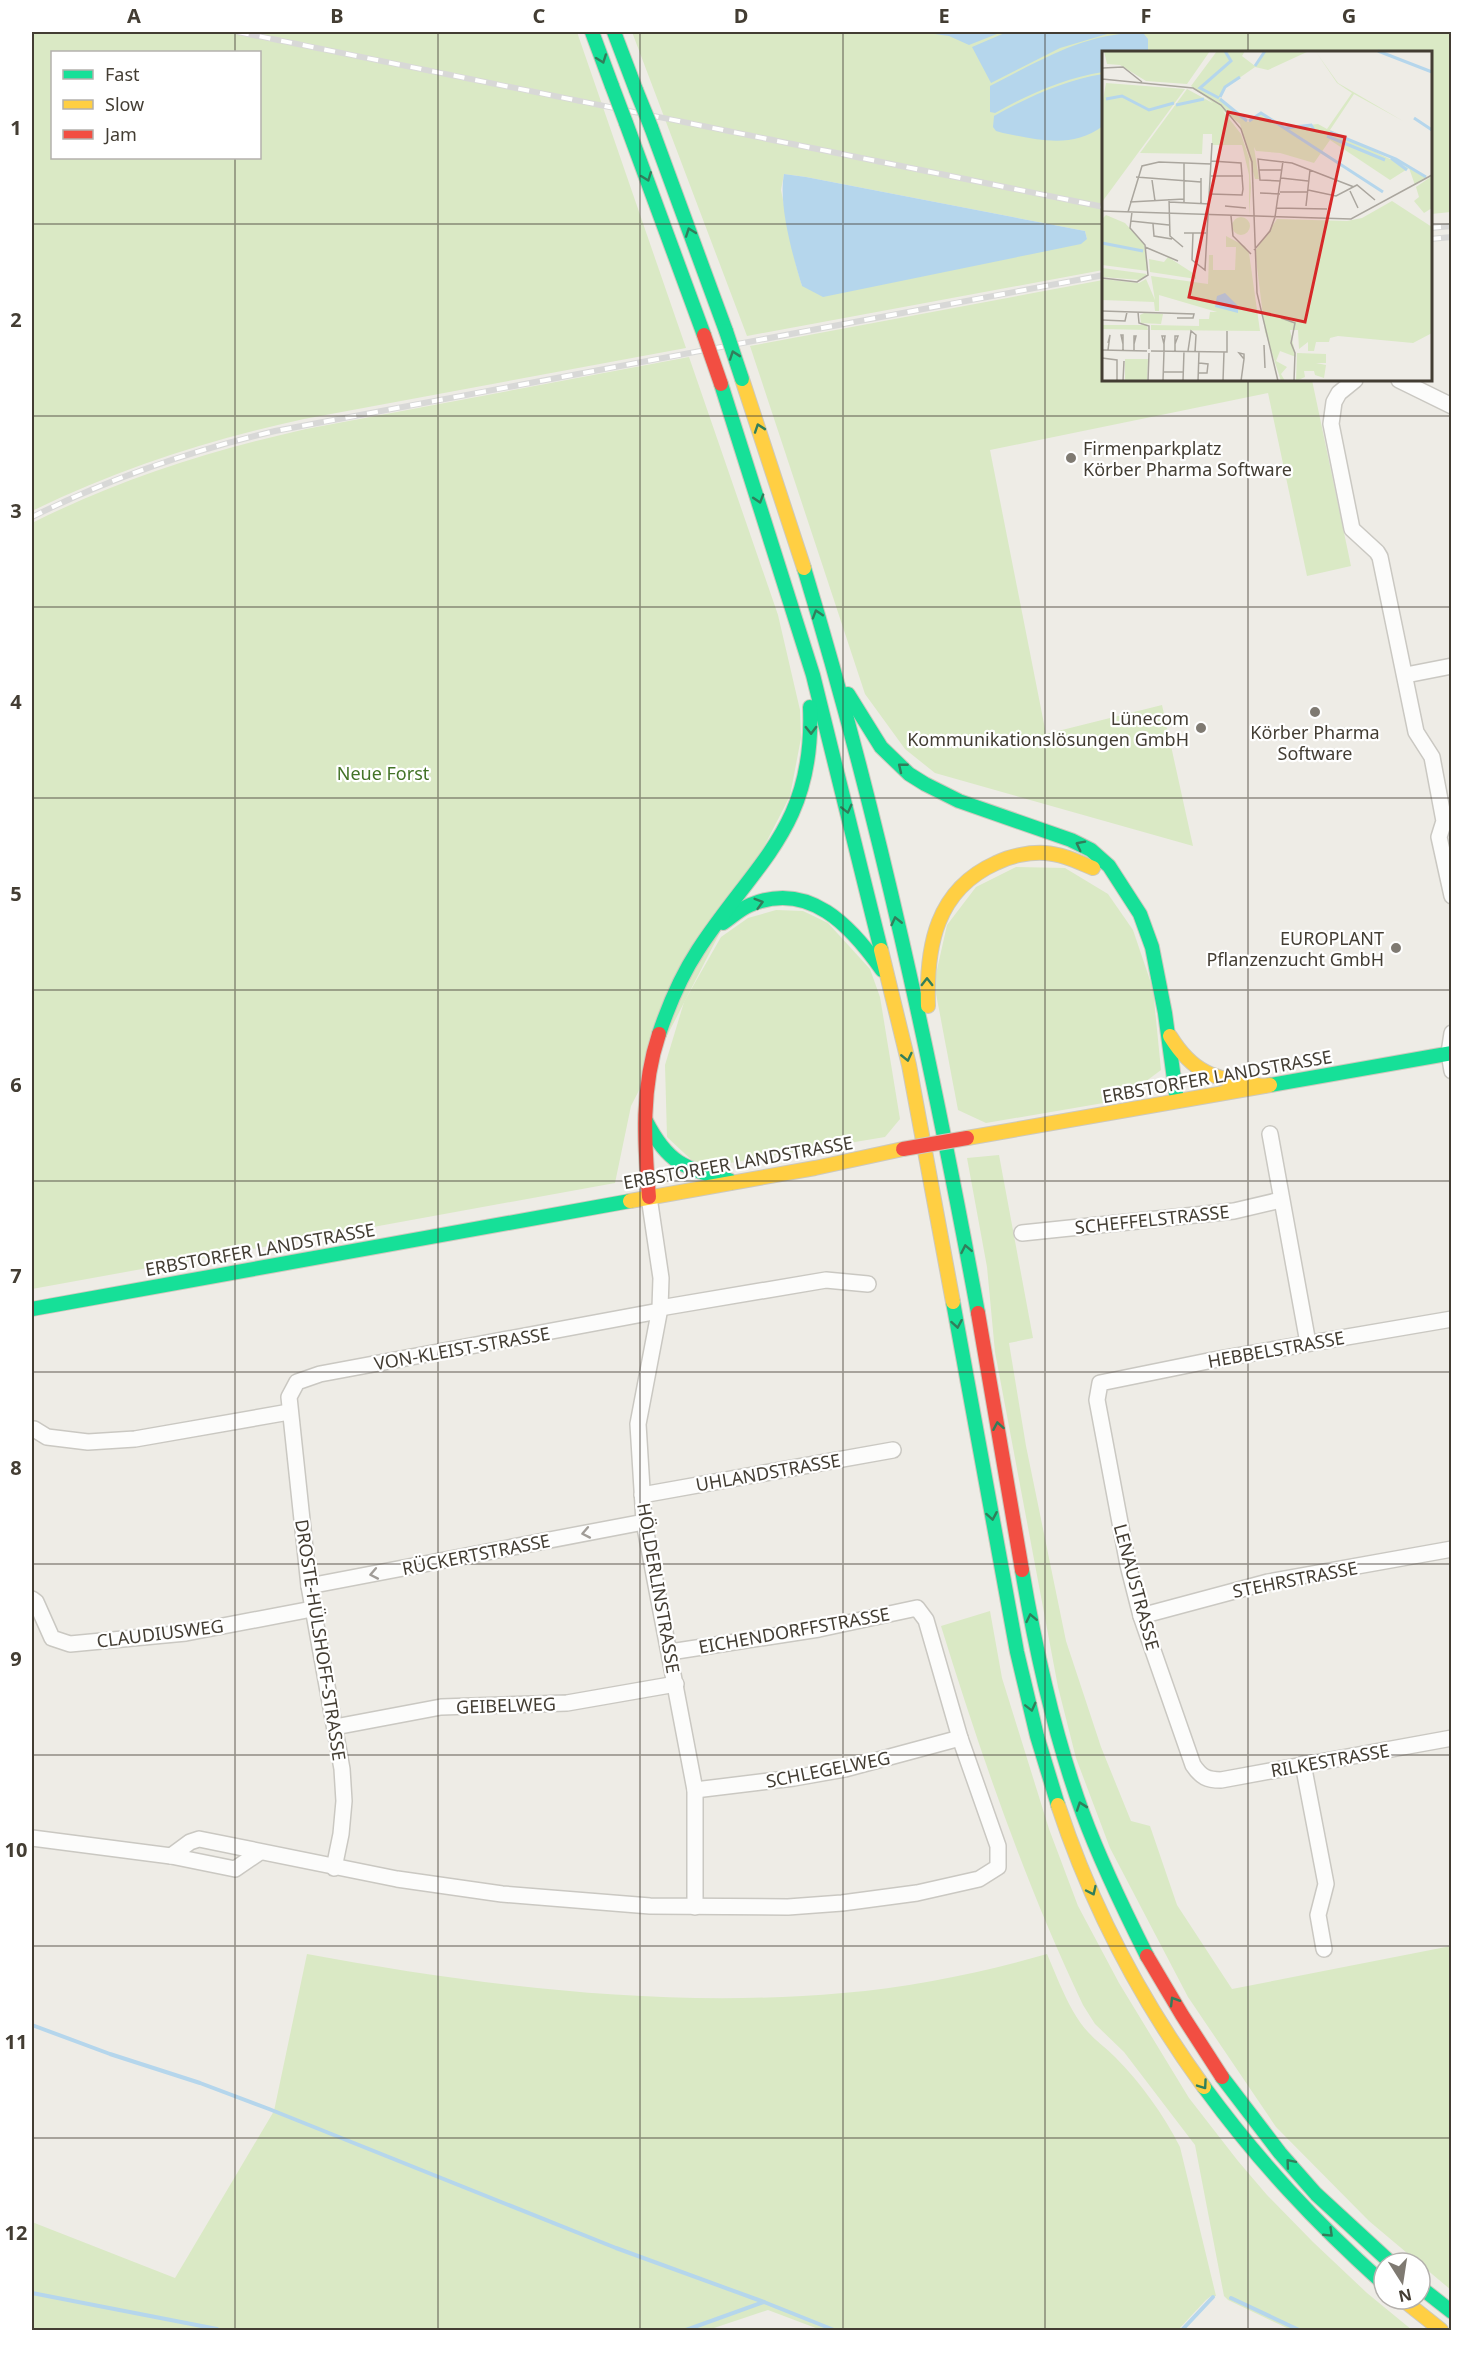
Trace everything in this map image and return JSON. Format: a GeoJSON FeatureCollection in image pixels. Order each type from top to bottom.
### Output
{"type":"FeatureCollection","features":[{"type":"Feature","properties":{"kind":"main road"},"geometry":{"type":"LineString","coordinates":[[591,32],[721,384],[813,675],[909,1065],[1012,1624],[1043,1754],[1061,1817],[1107,1925],[1170,2036],[1204,2087],[1252,2150],[1288,2191],[1372,2272]]}},
{"type":"Feature","properties":{"kind":"main road"},"geometry":{"type":"LineString","coordinates":[[614,32],[726,331],[771,464],[833,670],[887,879],[929,1060],[982,1327],[1032,1620],[1062,1750],[1082,1810],[1126,1917],[1216,2067],[1296,2171],[1325,2202],[1378,2251]]}},
{"type":"Feature","properties":{"kind":"main road"},"geometry":{"type":"LineString","coordinates":[[649,1197],[644,1116],[653,1051],[663,1021],[688,966],[709,933],[772,850],[787,826],[807,770],[811,739],[810,708],[793,610]]}},
{"type":"Feature","properties":{"kind":"main road"},"geometry":{"type":"LineString","coordinates":[[833,670],[876,738],[895,762],[920,782],[952,798],[1059,835],[1086,848],[1107,864],[1144,925],[1157,975],[1177,1101]]}},
{"type":"Feature","properties":{"kind":"main road"},"geometry":{"type":"LineString","coordinates":[[929,1060],[932,1058],[926,980],[930,947],[938,920],[951,897],[968,879],[990,864],[1015,856],[1044,853],[1068,858],[1094,868],[1120,885]]}},
{"type":"Feature","properties":{"kind":"main road"},"geometry":{"type":"LineString","coordinates":[[709,933],[747,907],[775,899],[805,900],[832,913],[850,928],[889,980]]}},
{"type":"Feature","properties":{"kind":"main road"},"geometry":{"type":"LineString","coordinates":[[1167,1031],[1179,1053],[1199,1071],[1215,1077],[1264,1086]]}},
{"type":"Feature","properties":{"kind":"main road","name":"ERBSTORFER LANDSTRASSE"},"geometry":{"type":"LineString","coordinates":[[32,1309],[730,1183],[903,1149],[1450,1053]]}},
{"type":"Feature","properties":{"kind":"main road"},"geometry":{"type":"LineString","coordinates":[[644,1116],[655,1141],[675,1162],[690,1170],[729,1180],[730,1183]]}},
{"type":"Feature","properties":{"kind":"main road"},"geometry":{"type":"LineString","coordinates":[[1432,2296],[1452,2312]]}},
{"type":"Feature","properties":{"kind":"main road"},"geometry":{"type":"LineString","coordinates":[[1417,2311],[1441,2331]]}},
{"type":"Feature","properties":{"kind":"street"},"geometry":{"type":"LineString","coordinates":[[1353,381],[1345,386],[1334,402],[1331,424],[1352,529],[1380,557],[1416,732],[1432,757],[1448,820],[1439,837],[1452,896]]}},
{"type":"Feature","properties":{"kind":"street"},"geometry":{"type":"LineString","coordinates":[[1401,381],[1452,406]]}},
{"type":"Feature","properties":{"kind":"street"},"geometry":{"type":"LineString","coordinates":[[1406,675],[1452,666]]}},
{"type":"Feature","properties":{"kind":"street"},"geometry":{"type":"LineString","coordinates":[[1452,1033],[1450,1053],[1452,1071]]}},
{"type":"Feature","properties":{"kind":"street"},"geometry":{"type":"LineString","coordinates":[[1270,1134],[1308,1343]]}},
{"type":"Feature","properties":{"kind":"street","name":"HÖLDERLINSTRASSE"},"geometry":{"type":"LineString","coordinates":[[649,1197],[661,1278],[659,1310],[638,1424],[642,1495],[644,1522],[695,1790],[695,1907]]}},
{"type":"Feature","properties":{"kind":"street","name":"SCHEFFELSTRASSE"},"geometry":{"type":"LineString","coordinates":[[1022,1233],[1234,1211],[1281,1200]]}},
{"type":"Feature","properties":{"kind":"street"},"geometry":{"type":"LineString","coordinates":[[659,1310],[826,1280],[868,1284]]}},
{"type":"Feature","properties":{"kind":"street","name":"VON-KLEIST-STRASSE"},"geometry":{"type":"LineString","coordinates":[[290,1412],[289,1397],[297,1382],[320,1374],[659,1310]]}},
{"type":"Feature","properties":{"kind":"street","name":"HEBBELSTRASSE"},"geometry":{"type":"LineString","coordinates":[[1101,1383],[1153,1371],[1452,1319]]}},
{"type":"Feature","properties":{"kind":"street","name":"LENAUSTRASSE"},"geometry":{"type":"LineString","coordinates":[[1101,1383],[1097,1400],[1107,1461],[1141,1616],[1193,1765],[1200,1775],[1208,1780]]}},
{"type":"Feature","properties":{"kind":"street"},"geometry":{"type":"LineString","coordinates":[[34,1429],[47,1437],[88,1442],[135,1439],[290,1412]]}},
{"type":"Feature","properties":{"kind":"street","name":"DROSTE-HÜLSHOFF-STRASSE"},"geometry":{"type":"LineString","coordinates":[[290,1412],[312,1609],[335,1727],[344,1801],[341,1834],[334,1868]]}},
{"type":"Feature","properties":{"kind":"street","name":"UHLANDSTRASSE"},"geometry":{"type":"LineString","coordinates":[[642,1495],[893,1450]]}},
{"type":"Feature","properties":{"kind":"street","name":"RÜCKERTSTRASSE"},"geometry":{"type":"LineString","coordinates":[[309,1586],[644,1522]]}},
{"type":"Feature","properties":{"kind":"street","name":"STEHRSTRASSE"},"geometry":{"type":"LineString","coordinates":[[1141,1616],[1268,1582],[1452,1549]]}},
{"type":"Feature","properties":{"kind":"street","name":"CLAUDIUSWEG"},"geometry":{"type":"LineString","coordinates":[[32,1599],[36,1602],[52,1638],[70,1644],[186,1633],[312,1609]]}},
{"type":"Feature","properties":{"kind":"street","name":"EICHENDORFFSTRASSE"},"geometry":{"type":"LineString","coordinates":[[670,1652],[819,1629],[917,1608],[926,1620],[960,1738]]}},
{"type":"Feature","properties":{"kind":"street","name":"GEIBELWEG"},"geometry":{"type":"LineString","coordinates":[[335,1727],[441,1707],[567,1703],[676,1684]]}},
{"type":"Feature","properties":{"kind":"street","name":"RILKESTRASSE"},"geometry":{"type":"LineString","coordinates":[[1208,1780],[1221,1780],[1452,1737]]}},
{"type":"Feature","properties":{"kind":"street"},"geometry":{"type":"LineString","coordinates":[[171,1856],[190,1842],[199,1839],[334,1868],[502,1894],[650,1906],[788,1907],[842,1903],[917,1893],[979,1880],[998,1867],[998,1845],[960,1738]]}},
{"type":"Feature","properties":{"kind":"street","name":"SCHLEGELWEG"},"geometry":{"type":"LineString","coordinates":[[695,1790],[845,1769],[960,1738]]}},
{"type":"Feature","properties":{"kind":"street"},"geometry":{"type":"LineString","coordinates":[[1303,1764],[1326,1884],[1318,1915],[1324,1949]]}},
{"type":"Feature","properties":{"kind":"street"},"geometry":{"type":"LineString","coordinates":[[32,1838],[171,1856],[235,1869],[260,1852]]}},
{"type":"Feature","properties":{"kind":"green space"},"geometry":{"type":"Polygon","coordinates":[[[32,32],[577,32],[686,348],[268,427],[165,457],[98,481],[32,511],[32,32]]]}},
{"type":"Feature","properties":{"kind":"green space"},"geometry":{"type":"Polygon","coordinates":[[[632,32],[1451,32],[1451,212],[1432,214],[1432,51],[1102,51],[1102,270],[747,336],[632,32]],[[784,174],[781,190],[802,286],[1087,239],[1085,231],[784,174]]]}},
{"type":"Feature","properties":{"kind":"green space"},"geometry":{"type":"Polygon","coordinates":[[[1102,280],[1102,381],[1312,381],[1351,566],[1307,576],[1268,393],[990,450],[1046,734],[1162,705],[1193,846],[935,773],[905,749],[865,694],[750,346],[1102,280]]]}},
{"type":"Feature","properties":{"kind":"green space","name":"Neue Forst"},"geometry":{"type":"Polygon","coordinates":[[[689,357],[778,615],[800,710],[801,738],[790,796],[631,1106],[615,1183],[32,1289],[32,523],[132,480],[200,457],[270,438],[306,429],[689,357]]]}},
{"type":"Feature","properties":{"kind":"green space"},"geometry":{"type":"Polygon","coordinates":[[[1016,867],[1065,868],[1108,894],[1133,930],[1153,989],[1161,1070],[1121,1100],[986,1123],[958,1110],[934,983],[947,925],[976,887],[1016,867]]]}},
{"type":"Feature","properties":{"kind":"green space"},"geometry":{"type":"Polygon","coordinates":[[[776,910],[803,911],[828,923],[870,969],[880,997],[900,1119],[885,1137],[700,1168],[667,1137],[665,1065],[684,1002],[721,937],[748,918],[776,910]]]}},
{"type":"Feature","properties":{"kind":"green space"},"geometry":{"type":"Polygon","coordinates":[[[999,1155],[1033,1338],[1009,1343],[1026,1446],[1066,1641],[1101,1747],[1131,1821],[1150,1826],[1177,1905],[1232,1989],[1451,1946],[1451,2290],[1432,2274],[1432,2251],[1405,2251],[1369,2221],[1276,2127],[1188,1997],[1110,1848],[1076,1758],[1058,1687],[995,1352],[987,1267],[967,1158],[999,1155]]]}},
{"type":"Feature","properties":{"kind":"green space"},"geometry":{"type":"Polygon","coordinates":[[[990,1611],[1002,1678],[1049,1829],[1078,1906],[1119,1983],[1189,2098],[1267,2195],[1372,2297],[1372,2311],[1389,2311],[1412,2330],[1291,2330],[1224,2296],[1195,2145],[1124,2052],[1095,2024],[1083,2005],[1042,1912],[1005,1818],[941,1626],[990,1611]]]}},
{"type":"Feature","properties":{"kind":"green space"},"geometry":{"type":"Polygon","coordinates":[[[307,1954],[506,1985],[574,1992],[708,1998],[776,1997],[895,1987],[971,1973],[1047,1954],[1064,1994],[1081,2024],[1142,2088],[1167,2123],[1180,2147],[1216,2296],[1211,2296],[1206,2300],[1178,2330],[821,2330],[768,2310],[708,2330],[32,2330],[32,2222],[175,2278],[274,2111],[307,1954]]]}},
{"type":"Feature","properties":{"kind":"water"},"geometry":{"type":"Polygon","coordinates":[[[920,32],[1002,32],[969,45],[949,36],[920,32]]]}},
{"type":"Feature","properties":{"kind":"water"},"geometry":{"type":"Polygon","coordinates":[[[1007,32],[1114,32],[1060,48],[991,83],[972,47],[1007,32]]]}},
{"type":"Feature","properties":{"kind":"water"},"geometry":{"type":"Polygon","coordinates":[[[1118,34],[1144,34],[1148,39],[1148,51],[1102,51],[1102,72],[1061,83],[1034,93],[995,113],[990,112],[990,86],[1080,43],[1118,34]]]}},
{"type":"Feature","properties":{"kind":"water"},"geometry":{"type":"Polygon","coordinates":[[[1102,74],[1102,127],[1091,133],[1079,138],[1055,141],[1003,133],[996,131],[993,127],[994,116],[1020,102],[1047,90],[1102,74]]]}},
{"type":"Feature","properties":{"kind":"water"},"geometry":{"type":"Polygon","coordinates":[[[784,174],[1085,231],[1087,239],[1081,244],[823,297],[802,286],[785,215],[784,174]]]}},
{"type":"Feature","properties":{"kind":"waterway"},"geometry":{"type":"LineString","coordinates":[[32,2025],[269,2109],[616,2248],[834,2330]]}},
{"type":"Feature","properties":{"kind":"waterway"},"geometry":{"type":"LineString","coordinates":[[32,2293],[217,2329]]}},
{"type":"Feature","properties":{"kind":"waterway"},"geometry":{"type":"LineString","coordinates":[[1182,2330],[1213,2297]]}},
{"type":"Feature","properties":{"kind":"waterway"},"geometry":{"type":"LineString","coordinates":[[1231,2298],[1299,2330]]}},
{"type":"Feature","properties":{"kind":"waterway"},"geometry":{"type":"LineString","coordinates":[[686,2330],[764,2302]]}},
{"type":"Feature","properties":{"kind":"railway"},"geometry":{"type":"LineString","coordinates":[[238,32],[1102,207]]}},
{"type":"Feature","properties":{"kind":"railway"},"geometry":{"type":"LineString","coordinates":[[1432,228],[1452,226]]}},
{"type":"Feature","properties":{"kind":"railway"},"geometry":{"type":"LineString","coordinates":[[1432,239],[1452,237]]}},
{"type":"Feature","properties":{"kind":"railway"},"geometry":{"type":"LineString","coordinates":[[32,517],[91,490],[151,467],[212,447],[275,431],[1102,275]]}},
{"type":"Feature","properties":{"kind":"traffic: fast"},"geometry":{"type":"LineString","coordinates":[[592,32],[612,86]]}},
{"type":"Feature","properties":{"kind":"traffic: fast"},"geometry":{"type":"LineString","coordinates":[[614,32],[636,90]]}},
{"type":"Feature","properties":{"kind":"traffic: fast"},"geometry":{"type":"LineString","coordinates":[[612,86],[626,123]]}},
{"type":"Feature","properties":{"kind":"traffic: fast"},"geometry":{"type":"LineString","coordinates":[[636,90],[651,127]]}},
{"type":"Feature","properties":{"kind":"traffic: fast"},"geometry":{"type":"LineString","coordinates":[[626,123],[704,335]]}},
{"type":"Feature","properties":{"kind":"traffic: fast"},"geometry":{"type":"LineString","coordinates":[[651,127],[726,331]]}},
{"type":"Feature","properties":{"kind":"traffic: fast"},"geometry":{"type":"LineString","coordinates":[[726,331],[742,379]]}},
{"type":"Feature","properties":{"kind":"traffic: fast"},"geometry":{"type":"LineString","coordinates":[[721,384],[813,675],[881,950]]}},
{"type":"Feature","properties":{"kind":"traffic: fast"},"geometry":{"type":"LineString","coordinates":[[804,568],[856,752],[902,938],[942,1125],[978,1313]]}},
{"type":"Feature","properties":{"kind":"traffic: fast"},"geometry":{"type":"LineString","coordinates":[[848,694],[881,747],[909,774],[959,801],[1071,840],[1091,850],[1109,866],[1140,914],[1152,947],[1165,1013],[1177,1101]]}},
{"type":"Feature","properties":{"kind":"traffic: fast"},"geometry":{"type":"LineString","coordinates":[[659,1034],[676,990],[698,950],[778,840],[792,813],[803,783],[809,748],[810,707]]}},
{"type":"Feature","properties":{"kind":"traffic: fast"},"geometry":{"type":"LineString","coordinates":[[723,923],[746,907],[771,899],[791,898],[810,903],[842,924],[857,938],[882,970]]}},
{"type":"Feature","properties":{"kind":"traffic: fast"},"geometry":{"type":"LineString","coordinates":[[1270,1085],[1452,1053]]}},
{"type":"Feature","properties":{"kind":"traffic: fast"},"geometry":{"type":"LineString","coordinates":[[646,1121],[662,1147],[679,1162],[700,1172],[729,1180],[730,1183]]}},
{"type":"Feature","properties":{"kind":"traffic: fast"},"geometry":{"type":"LineString","coordinates":[[32,1309],[630,1201]]}},
{"type":"Feature","properties":{"kind":"traffic: fast"},"geometry":{"type":"LineString","coordinates":[[953,1302],[1017,1652],[1037,1736],[1058,1805]]}},
{"type":"Feature","properties":{"kind":"traffic: fast"},"geometry":{"type":"LineString","coordinates":[[1022,1570],[1033,1632],[1063,1754],[1090,1832],[1121,1904],[1147,1956]]}},
{"type":"Feature","properties":{"kind":"traffic: fast"},"geometry":{"type":"LineString","coordinates":[[1222,2077],[1280,2153],[1316,2194],[1378,2251]]}},
{"type":"Feature","properties":{"kind":"traffic: fast"},"geometry":{"type":"LineString","coordinates":[[1204,2087],[1267,2166],[1334,2238],[1372,2273]]}},
{"type":"Feature","properties":{"kind":"traffic: fast"},"geometry":{"type":"LineString","coordinates":[[1432,2296],[1452,2312]]}},
{"type":"Feature","properties":{"kind":"traffic: slow"},"geometry":{"type":"LineString","coordinates":[[742,379],[804,568]]}},
{"type":"Feature","properties":{"kind":"traffic: slow"},"geometry":{"type":"LineString","coordinates":[[928,1006],[929,962],[939,922],[948,904],[960,888],[976,874],[1001,861],[1033,853],[1058,855],[1093,868]]}},
{"type":"Feature","properties":{"kind":"traffic: slow"},"geometry":{"type":"LineString","coordinates":[[881,950],[909,1065],[953,1302]]}},
{"type":"Feature","properties":{"kind":"traffic: slow"},"geometry":{"type":"LineString","coordinates":[[1170,1036],[1189,1060],[1210,1074],[1264,1086]]}},
{"type":"Feature","properties":{"kind":"traffic: slow"},"geometry":{"type":"LineString","coordinates":[[967,1138],[1270,1085]]}},
{"type":"Feature","properties":{"kind":"traffic: slow"},"geometry":{"type":"LineString","coordinates":[[630,1201],[815,1168],[903,1149]]}},
{"type":"Feature","properties":{"kind":"traffic: slow"},"geometry":{"type":"LineString","coordinates":[[1058,1805],[1086,1879],[1120,1952],[1181,2055],[1204,2087]]}},
{"type":"Feature","properties":{"kind":"traffic: slow"},"geometry":{"type":"LineString","coordinates":[[1417,2311],[1441,2330]]}},
{"type":"Feature","properties":{"kind":"traffic: jam"},"geometry":{"type":"LineString","coordinates":[[704,335],[721,384]]}},
{"type":"Feature","properties":{"kind":"traffic: jam"},"geometry":{"type":"LineString","coordinates":[[649,1197],[645,1115],[649,1074],[659,1034]]}},
{"type":"Feature","properties":{"kind":"traffic: jam"},"geometry":{"type":"LineString","coordinates":[[903,1149],[967,1138]]}},
{"type":"Feature","properties":{"kind":"traffic: jam"},"geometry":{"type":"LineString","coordinates":[[978,1313],[1022,1570]]}},
{"type":"Feature","properties":{"kind":"traffic: jam"},"geometry":{"type":"LineString","coordinates":[[1147,1956],[1222,2077]]}},
{"type":"Feature","properties":{"kind":"place","name":"Firmenparkplatz Körber Pharma Software"},"geometry":{"type":"Point","coordinates":[1071,458]}},
{"type":"Feature","properties":{"kind":"place","name":"Körber Pharma Software"},"geometry":{"type":"Point","coordinates":[1315,712]}},
{"type":"Feature","properties":{"kind":"place","name":"Lünecom Kommunikationslösungen GmbH"},"geometry":{"type":"Point","coordinates":[1201,728]}},
{"type":"Feature","properties":{"kind":"place","name":"EUROPLANT Pflanzenzucht GmbH"},"geometry":{"type":"Point","coordinates":[1396,948]}}]}
